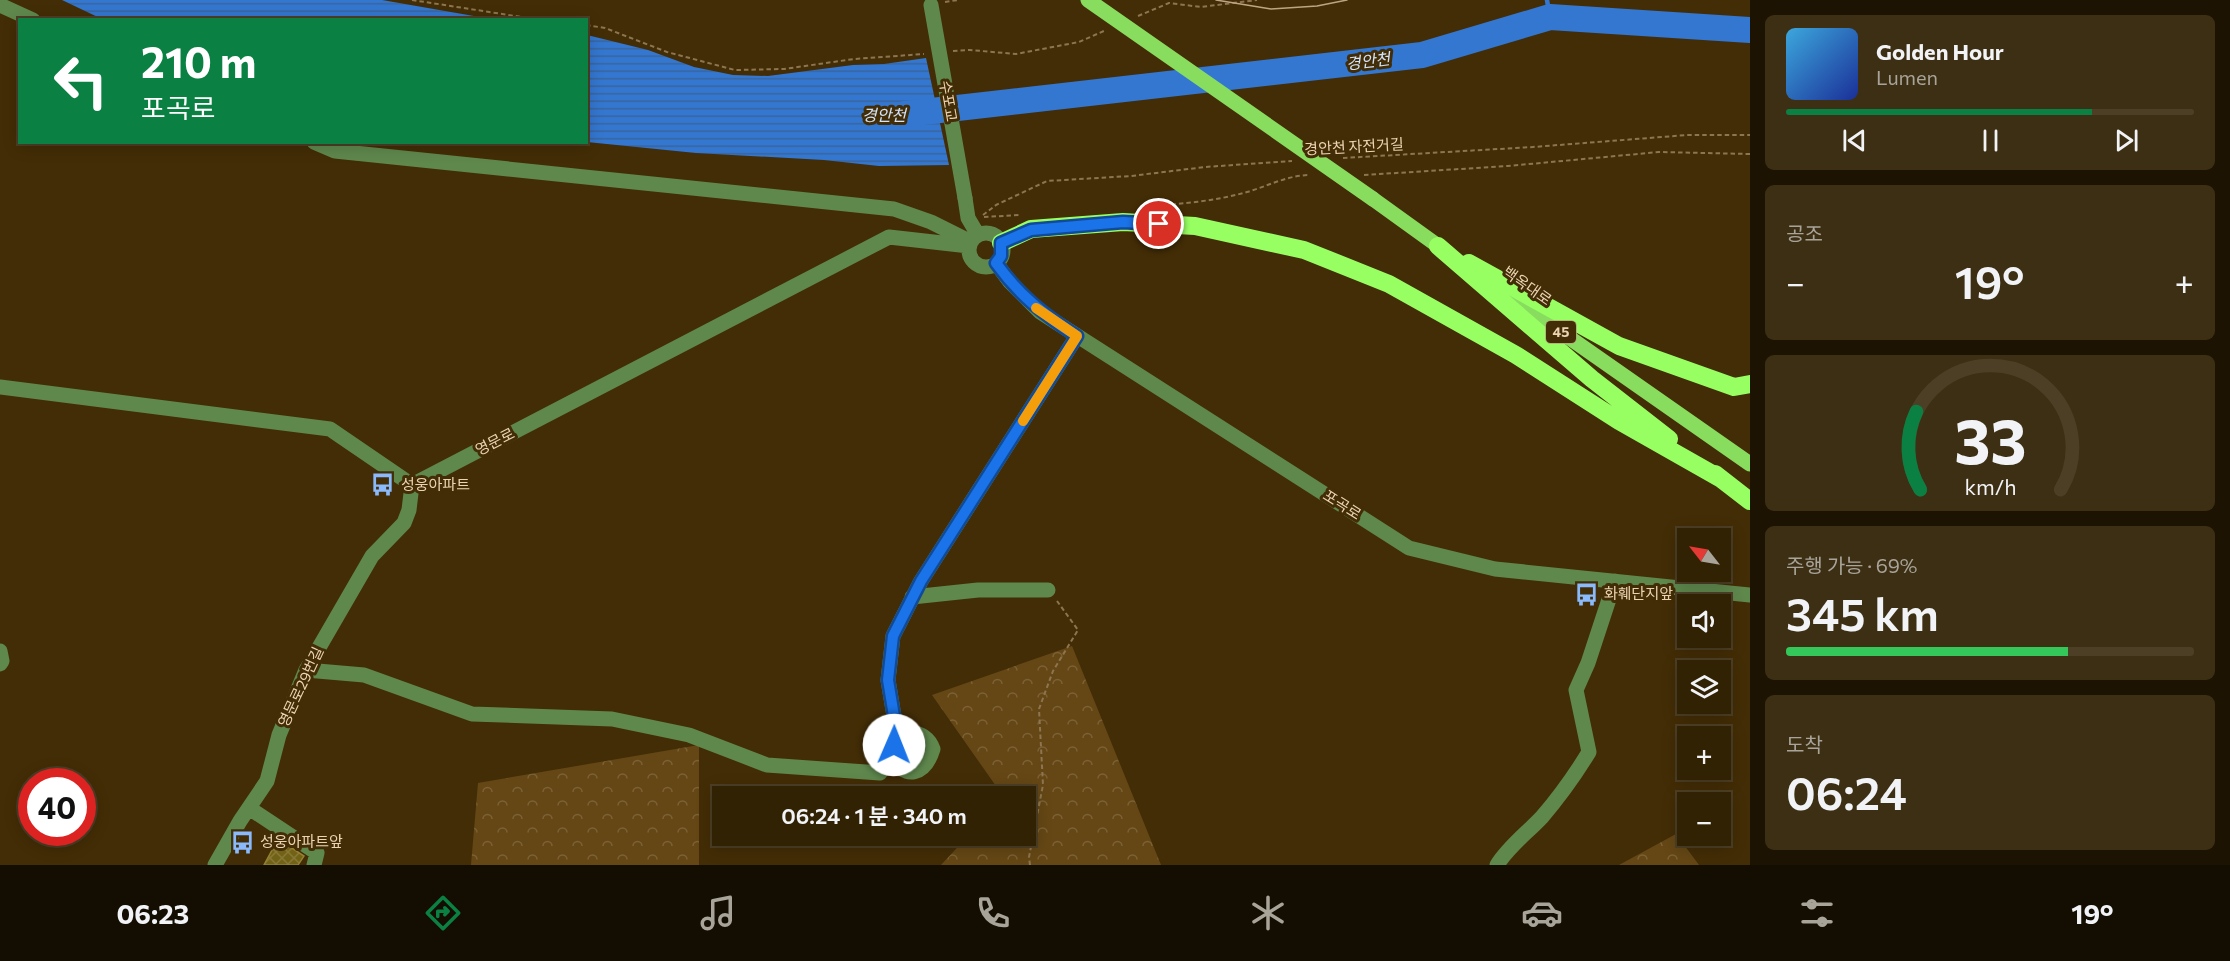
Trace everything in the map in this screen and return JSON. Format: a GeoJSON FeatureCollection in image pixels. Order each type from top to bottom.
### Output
{"type":"FeatureCollection","features":[{"type":"Feature","properties":{"kind":"highway"},"geometry":{"type":"LineString","coordinates":[[1001,243],[1031,230],[1123,222],[1195,226],[1304,250],[1389,284],[1516,356],[1619,421],[1723,480]]}},
{"type":"Feature","properties":{"kind":"highway"},"geometry":{"type":"LineString","coordinates":[[1438,246],[1619,346],[1734,387],[1750,384]]}},
{"type":"Feature","properties":{"kind":"highway"},"geometry":{"type":"LineString","coordinates":[[1438,246],[1592,379],[1750,501]]}},
{"type":"Feature","properties":{"kind":"main road","name":"백옥대로"},"geometry":{"type":"LineString","coordinates":[[1088,0],[1750,464]]}},
{"type":"Feature","properties":{"kind":"street","name":"수포교"},"geometry":{"type":"LineString","coordinates":[[930,2],[973,241]]}},
{"type":"Feature","properties":{"kind":"street"},"geometry":{"type":"LineString","coordinates":[[0,5],[29,18]]}},
{"type":"Feature","properties":{"kind":"street"},"geometry":{"type":"LineString","coordinates":[[318,144],[335,152],[894,209],[931,222],[973,241]]}},
{"type":"Feature","properties":{"kind":"street"},"geometry":{"type":"LineString","coordinates":[[989,233],[994,235],[1001,243],[1001,256],[996,263],[988,266],[977,264],[970,255],[973,241],[989,233]]}},
{"type":"Feature","properties":{"kind":"street","name":"영문로"},"geometry":{"type":"LineString","coordinates":[[412,485],[889,237],[973,241]]}},
{"type":"Feature","properties":{"kind":"street","name":"포곡로"},"geometry":{"type":"LineString","coordinates":[[996,263],[1010,282],[1040,312],[1409,548],[1495,569],[1750,595]]}},
{"type":"Feature","properties":{"kind":"street"},"geometry":{"type":"LineString","coordinates":[[306,670],[364,675],[472,714],[612,718],[689,735],[768,765],[880,773],[892,751],[897,734],[888,680],[893,636],[921,581],[1077,336]]}},
{"type":"Feature","properties":{"kind":"street"},"geometry":{"type":"LineString","coordinates":[[0,387],[330,429],[412,485]]}},
{"type":"Feature","properties":{"kind":"street","name":"영문로29번길"},"geometry":{"type":"LineString","coordinates":[[215,865],[267,781],[279,735],[306,670],[372,556],[404,523],[410,510],[412,485]]}},
{"type":"Feature","properties":{"kind":"street"},"geometry":{"type":"LineString","coordinates":[[1497,865],[1506,851],[1541,817],[1574,777],[1589,752],[1576,690],[1588,663],[1615,581]]}},
{"type":"Feature","properties":{"kind":"street"},"geometry":{"type":"LineString","coordinates":[[912,597],[978,590],[1048,590]]}},
{"type":"Feature","properties":{"kind":"street"},"geometry":{"type":"LineString","coordinates":[[0,651],[2,661],[0,664]]}},
{"type":"Feature","properties":{"kind":"street"},"geometry":{"type":"LineString","coordinates":[[249,808],[318,853],[314,865]]}},
{"type":"Feature","properties":{"kind":"path"},"geometry":{"type":"LineString","coordinates":[[412,0],[528,18]]}},
{"type":"Feature","properties":{"kind":"path","name":"경안천 자전거길"},"geometry":{"type":"LineString","coordinates":[[1334,159],[1687,135],[1750,135]]}},
{"type":"Feature","properties":{"kind":"path"},"geometry":{"type":"LineString","coordinates":[[1365,175],[1508,166],[1659,152],[1750,154]]}},
{"type":"Feature","properties":{"kind":"path","name":"경안천 자전거길"},"geometry":{"type":"LineString","coordinates":[[1021,215],[979,218],[996,205],[1047,181],[1131,176],[1205,166],[1298,161]]}},
{"type":"Feature","properties":{"kind":"path"},"geometry":{"type":"LineString","coordinates":[[1142,207],[1245,193],[1298,175],[1320,175]]}},
{"type":"Feature","properties":{"kind":"path"},"geometry":{"type":"LineString","coordinates":[[1030,865],[1029,857],[1043,785],[1039,709],[1053,671],[1078,630],[1048,590]]}},
{"type":"Feature","properties":{"kind":"green space"},"geometry":{"type":"Polygon","coordinates":[[[1072,646],[1161,865],[941,865],[959,846],[1036,846],[1036,786],[996,786],[932,695],[1072,646]]]}},
{"type":"Feature","properties":{"kind":"green space"},"geometry":{"type":"Polygon","coordinates":[[[699,745],[699,865],[471,865],[478,783],[699,745]]]}},
{"type":"Feature","properties":{"kind":"green space"},"geometry":{"type":"Polygon","coordinates":[[[1676,834],[1677,846],[1685,846],[1699,865],[1619,865],[1676,834]]]}},
{"type":"Feature","properties":{"kind":"water"},"geometry":{"type":"Polygon","coordinates":[[[62,0],[382,0],[485,18],[100,18],[62,0]]]}},
{"type":"Feature","properties":{"kind":"water","name":"경안천"},"geometry":{"type":"Polygon","coordinates":[[[588,35],[648,50],[694,67],[733,75],[768,76],[926,58],[949,165],[879,166],[824,160],[696,153],[588,142],[588,35]]]}},
{"type":"Feature","properties":{"kind":"building"},"geometry":{"type":"Polygon","coordinates":[[[278,839],[304,856],[298,865],[264,865],[278,839]]]}},
{"type":"Feature","properties":{"kind":"waterway"},"geometry":{"type":"LineString","coordinates":[[1547,0],[1550,17]]}},
{"type":"Feature","properties":{"kind":"waterway","name":"경안천"},"geometry":{"type":"LineString","coordinates":[[905,114],[1422,55],[1550,17],[1750,30]]}},
{"type":"Feature","properties":{"kind":"tram line"},"geometry":{"type":"LineString","coordinates":[[1216,0],[1271,9],[1317,6],[1347,0]]}},
{"type":"Feature","properties":{"kind":"slow traffic"},"geometry":{"type":"LineString","coordinates":[[1023,421],[1077,336],[1036,308]]}},
{"type":"Feature","properties":{"kind":"place","name":"성웅아파트"},"geometry":{"type":"Point","coordinates":[383,485]}},
{"type":"Feature","properties":{"kind":"place","name":"화훼단지앞"},"geometry":{"type":"Point","coordinates":[1586,594]}},
{"type":"Feature","properties":{"kind":"place","name":"성웅아파트앞"},"geometry":{"type":"Point","coordinates":[242,842]}},
{"type":"Feature","properties":{"kind":"route"},"geometry":{"type":"LineString","coordinates":[[894,745],[897,734],[888,680],[893,636],[921,581],[1077,336],[1040,312],[1010,282],[996,263],[1001,256],[1001,243],[1031,230],[1123,222],[1159,224]]}}]}
